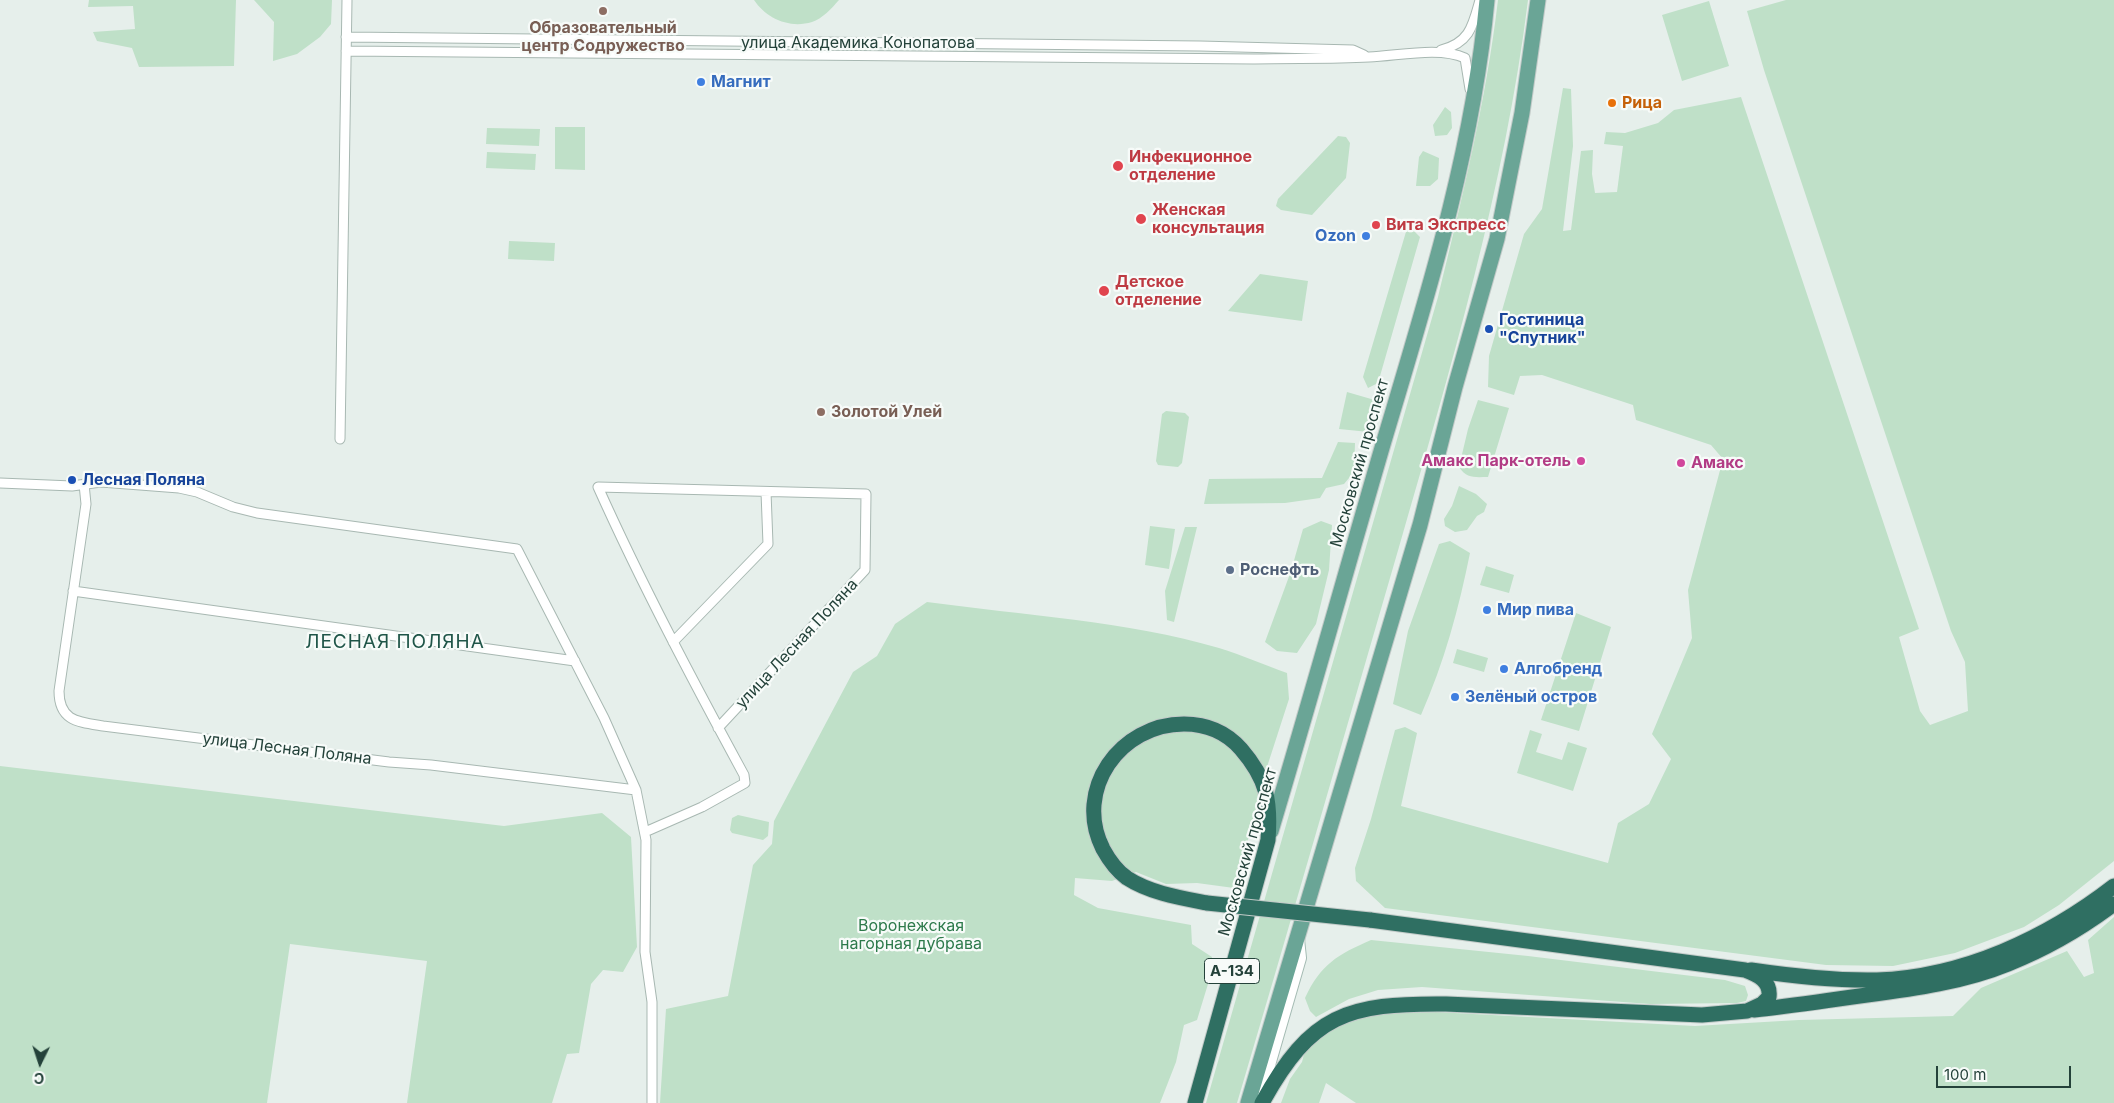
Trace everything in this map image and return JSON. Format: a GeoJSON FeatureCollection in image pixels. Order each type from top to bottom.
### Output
{"type":"FeatureCollection","features":[{"type":"Feature","properties":{"kind":"highway"},"geometry":{"type":"LineString","coordinates":[[1268,840],[1269,802],[1262,778],[1252,762],[1234,741],[1221,732],[1206,727],[1173,724],[1144,732],[1118,750],[1102,774],[1095,800],[1096,830],[1108,858],[1127,878],[1141,885],[1180,898],[1207,903],[1370,920],[1745,970],[1849,980],[1879,980],[1932,972],[1979,960],[2039,936],[2090,905],[2114,886]]}},
{"type":"Feature","properties":{"kind":"highway","name":"Московский проспект"},"geometry":{"type":"LineString","coordinates":[[1195,1103],[1268,840]]}},
{"type":"Feature","properties":{"kind":"highway"},"geometry":{"type":"LineString","coordinates":[[1260,1103],[1290,1057],[1311,1035],[1327,1023],[1346,1014],[1380,1006],[1446,1004],[1702,1015],[1747,1011],[1913,989],[1958,980],[2007,965],[2045,948],[2097,917],[2114,904]]}},
{"type":"Feature","properties":{"kind":"highway"},"geometry":{"type":"LineString","coordinates":[[1745,970],[1762,979],[1769,987],[1770,992],[1767,1001],[1747,1011]]}},
{"type":"Feature","properties":{"kind":"main road","name":"Московский проспект"},"geometry":{"type":"LineString","coordinates":[[1268,840],[1426,300],[1451,204],[1472,107],[1487,0]]}},
{"type":"Feature","properties":{"kind":"main road"},"geometry":{"type":"LineString","coordinates":[[1248,1103],[1420,525],[1455,387],[1497,240],[1522,113],[1538,0]]}},
{"type":"Feature","properties":{"kind":"street"},"geometry":{"type":"LineString","coordinates":[[340,439],[347,0]]}},
{"type":"Feature","properties":{"kind":"street"},"geometry":{"type":"LineString","coordinates":[[1434,52],[1452,48],[1467,35],[1472,27],[1480,0]]}},
{"type":"Feature","properties":{"kind":"street","name":"улица Академика Конопатова"},"geometry":{"type":"LineString","coordinates":[[346,37],[1288,48],[1353,50],[1369,57]]}},
{"type":"Feature","properties":{"kind":"street","name":"улица Академика Конопатова"},"geometry":{"type":"LineString","coordinates":[[346,51],[1254,59],[1369,57],[1434,52]]}},
{"type":"Feature","properties":{"kind":"street"},"geometry":{"type":"LineString","coordinates":[[1434,52],[1455,53],[1465,58],[1472,107]]}},
{"type":"Feature","properties":{"kind":"street"},"geometry":{"type":"LineString","coordinates":[[0,483],[72,486],[88,483],[179,488],[197,492],[233,507],[257,513],[517,549],[604,718],[636,790],[645,832],[645,952],[652,1002],[652,1103]]}},
{"type":"Feature","properties":{"kind":"street","name":"улица Лесная Поляна"},"geometry":{"type":"LineString","coordinates":[[88,483],[60,682],[59,703],[67,716],[81,722],[343,757],[440,766],[636,790]]}},
{"type":"Feature","properties":{"kind":"street"},"geometry":{"type":"LineString","coordinates":[[645,832],[702,807],[745,783],[744,776],[673,642],[598,487],[766,492],[768,544],[673,642]]}},
{"type":"Feature","properties":{"kind":"street","name":"улица Лесная Поляна"},"geometry":{"type":"LineString","coordinates":[[718,728],[865,570],[866,494],[766,492]]}},
{"type":"Feature","properties":{"kind":"street"},"geometry":{"type":"LineString","coordinates":[[73,591],[575,661]]}},
{"type":"Feature","properties":{"kind":"street"},"geometry":{"type":"LineString","coordinates":[[1260,1103],[1300,958],[1298,933]]}},
{"type":"Feature","properties":{"kind":"green space"},"geometry":{"type":"Polygon","coordinates":[[[89,0],[236,0],[234,66],[139,67],[132,48],[97,41],[93,32],[135,29],[133,6],[88,7],[89,0]]]}},
{"type":"Feature","properties":{"kind":"green space"},"geometry":{"type":"Polygon","coordinates":[[[254,0],[332,0],[331,24],[320,37],[297,54],[273,61],[274,22],[254,0]]]}},
{"type":"Feature","properties":{"kind":"green space"},"geometry":{"type":"Polygon","coordinates":[[[754,0],[839,0],[827,13],[816,21],[795,24],[772,17],[754,0]]]}},
{"type":"Feature","properties":{"kind":"green space"},"geometry":{"type":"Polygon","coordinates":[[[1498,0],[1528,0],[1518,70],[1491,207],[1457,344],[1237,1103],[1206,1103],[1438,297],[1480,113],[1498,0]]]}},
{"type":"Feature","properties":{"kind":"green space"},"geometry":{"type":"Polygon","coordinates":[[[1786,0],[2114,0],[2114,861],[2059,905],[2024,927],[1955,953],[1893,966],[1826,965],[1385,908],[1356,881],[1355,868],[1371,819],[1395,730],[1405,727],[1417,733],[1401,806],[1608,863],[1618,823],[1649,804],[1671,759],[1652,734],[1692,638],[1688,590],[1723,459],[1711,445],[1636,420],[1633,405],[1542,375],[1520,376],[1514,395],[1488,387],[1489,356],[1524,234],[1542,209],[1563,88],[1571,89],[1573,146],[1563,231],[1571,230],[1581,151],[1593,150],[1592,174],[1595,193],[1617,192],[1623,146],[1604,144],[1606,132],[1625,133],[1658,123],[1674,110],[1741,97],[1919,629],[1899,637],[1920,711],[1930,725],[1968,711],[1965,662],[1951,631],[1764,70],[1747,11],[1786,0]]]}},
{"type":"Feature","properties":{"kind":"green space"},"geometry":{"type":"Polygon","coordinates":[[[1709,1],[1729,66],[1682,81],[1662,15],[1709,1]]]}},
{"type":"Feature","properties":{"kind":"green space"},"geometry":{"type":"Polygon","coordinates":[[[1445,107],[1451,112],[1452,128],[1447,135],[1435,136],[1433,125],[1445,107]]]}},
{"type":"Feature","properties":{"kind":"green space"},"geometry":{"type":"Polygon","coordinates":[[[555,127],[585,127],[585,170],[555,169],[555,127]]]}},
{"type":"Feature","properties":{"kind":"green space"},"geometry":{"type":"Polygon","coordinates":[[[487,128],[540,129],[539,146],[486,144],[487,128]]]}},
{"type":"Feature","properties":{"kind":"green space"},"geometry":{"type":"Polygon","coordinates":[[[1338,136],[1346,137],[1350,143],[1346,178],[1312,215],[1281,210],[1276,206],[1278,199],[1338,136]]]}},
{"type":"Feature","properties":{"kind":"green space"},"geometry":{"type":"Polygon","coordinates":[[[1423,151],[1439,158],[1438,179],[1430,186],[1416,186],[1419,157],[1423,151]]]}},
{"type":"Feature","properties":{"kind":"green space"},"geometry":{"type":"Polygon","coordinates":[[[487,152],[536,154],[535,170],[486,168],[487,152]]]}},
{"type":"Feature","properties":{"kind":"green space"},"geometry":{"type":"Polygon","coordinates":[[[1408,225],[1420,237],[1378,383],[1368,388],[1363,377],[1408,225]]]}},
{"type":"Feature","properties":{"kind":"green space"},"geometry":{"type":"Polygon","coordinates":[[[509,241],[555,243],[554,261],[508,259],[509,241]]]}},
{"type":"Feature","properties":{"kind":"green space"},"geometry":{"type":"Polygon","coordinates":[[[1260,274],[1308,281],[1302,321],[1228,311],[1260,274]]]}},
{"type":"Feature","properties":{"kind":"green space"},"geometry":{"type":"Polygon","coordinates":[[[1347,392],[1378,401],[1369,432],[1339,429],[1347,392]]]}},
{"type":"Feature","properties":{"kind":"green space"},"geometry":{"type":"Polygon","coordinates":[[[1478,400],[1509,408],[1488,477],[1475,477],[1465,474],[1459,467],[1468,429],[1478,400]]]}},
{"type":"Feature","properties":{"kind":"green space"},"geometry":{"type":"Polygon","coordinates":[[[1166,411],[1185,413],[1189,417],[1182,463],[1178,467],[1158,465],[1156,461],[1162,414],[1166,411]]]}},
{"type":"Feature","properties":{"kind":"green space"},"geometry":{"type":"Polygon","coordinates":[[[1338,442],[1355,443],[1354,472],[1344,484],[1326,488],[1320,498],[1285,503],[1204,504],[1209,479],[1322,478],[1338,442]]]}},
{"type":"Feature","properties":{"kind":"green space"},"geometry":{"type":"Polygon","coordinates":[[[1459,486],[1476,494],[1487,504],[1484,512],[1477,516],[1467,530],[1455,532],[1445,526],[1444,519],[1452,506],[1459,486]]]}},
{"type":"Feature","properties":{"kind":"green space"},"geometry":{"type":"Polygon","coordinates":[[[1321,521],[1332,525],[1329,570],[1316,624],[1297,653],[1277,651],[1265,642],[1291,571],[1303,529],[1321,521]]]}},
{"type":"Feature","properties":{"kind":"green space"},"geometry":{"type":"Polygon","coordinates":[[[1150,526],[1175,529],[1169,569],[1145,565],[1150,526]]]}},
{"type":"Feature","properties":{"kind":"green space"},"geometry":{"type":"Polygon","coordinates":[[[1185,527],[1197,527],[1174,622],[1167,620],[1165,591],[1185,527]]]}},
{"type":"Feature","properties":{"kind":"green space"},"geometry":{"type":"Polygon","coordinates":[[[1450,541],[1470,553],[1450,635],[1421,715],[1393,704],[1408,631],[1439,544],[1450,541]]]}},
{"type":"Feature","properties":{"kind":"green space"},"geometry":{"type":"Polygon","coordinates":[[[1486,566],[1514,575],[1509,593],[1480,585],[1486,566]]]}},
{"type":"Feature","properties":{"kind":"green space","name":"Воронежская нагорная дубрава"},"geometry":{"type":"Polygon","coordinates":[[[927,602],[1148,631],[1219,648],[1287,673],[1289,699],[1266,770],[1234,888],[1197,883],[1166,884],[1136,872],[1112,881],[1075,878],[1074,895],[1098,908],[1191,925],[1192,944],[1212,957],[1208,984],[1197,1020],[1184,1025],[1176,1062],[1160,1103],[660,1103],[666,1009],[728,996],[753,865],[772,844],[774,821],[853,672],[877,656],[895,624],[927,602]]]}},
{"type":"Feature","properties":{"kind":"green space"},"geometry":{"type":"Polygon","coordinates":[[[1576,613],[1611,627],[1579,731],[1541,720],[1576,613]]]}},
{"type":"Feature","properties":{"kind":"green space"},"geometry":{"type":"Polygon","coordinates":[[[1457,649],[1488,658],[1484,672],[1453,663],[1457,649]]]}},
{"type":"Feature","properties":{"kind":"green space"},"geometry":{"type":"Polygon","coordinates":[[[1530,730],[1542,734],[1536,752],[1562,760],[1568,742],[1587,748],[1573,791],[1517,773],[1530,730]]]}},
{"type":"Feature","properties":{"kind":"green space"},"geometry":{"type":"Polygon","coordinates":[[[0,766],[504,826],[602,813],[631,837],[637,947],[623,972],[603,970],[591,984],[579,1053],[567,1054],[552,1103],[407,1103],[427,961],[290,944],[267,1103],[0,1103],[0,766]]]}},
{"type":"Feature","properties":{"kind":"green space"},"geometry":{"type":"Polygon","coordinates":[[[738,815],[769,822],[768,836],[763,840],[732,833],[730,830],[732,818],[738,815]]]}},
{"type":"Feature","properties":{"kind":"green space"},"geometry":{"type":"Polygon","coordinates":[[[2114,917],[2114,1103],[1356,1103],[1326,1083],[1319,1103],[1281,1103],[1290,1079],[1302,1062],[1305,1050],[1321,1037],[1341,1025],[1375,1014],[1436,1012],[1695,1026],[1799,1020],[1953,1016],[1981,988],[2067,951],[2084,977],[2094,973],[2088,940],[2114,917]]]}},
{"type":"Feature","properties":{"kind":"green space"},"geometry":{"type":"Polygon","coordinates":[[[1371,940],[1528,956],[1725,980],[1745,986],[1748,995],[1746,1001],[1737,1003],[1650,1004],[1422,987],[1378,990],[1349,999],[1316,1017],[1310,1011],[1305,998],[1317,977],[1339,956],[1371,940]]]}},
{"type":"Feature","properties":{"kind":"place","name":"Образовательный центр Содружество"},"geometry":{"type":"Point","coordinates":[603,11]}},
{"type":"Feature","properties":{"kind":"place","name":"Магнит"},"geometry":{"type":"Point","coordinates":[701,82]}},
{"type":"Feature","properties":{"kind":"place","name":"Рица"},"geometry":{"type":"Point","coordinates":[1612,103]}},
{"type":"Feature","properties":{"kind":"place","name":"Инфекционное отделение"},"geometry":{"type":"Point","coordinates":[1118,166]}},
{"type":"Feature","properties":{"kind":"place","name":"Женская консультация"},"geometry":{"type":"Point","coordinates":[1141,219]}},
{"type":"Feature","properties":{"kind":"place","name":"Вита Экспресс"},"geometry":{"type":"Point","coordinates":[1376,225]}},
{"type":"Feature","properties":{"kind":"place","name":"Ozon"},"geometry":{"type":"Point","coordinates":[1366,236]}},
{"type":"Feature","properties":{"kind":"place","name":"Детское отделение"},"geometry":{"type":"Point","coordinates":[1104,291]}},
{"type":"Feature","properties":{"kind":"place","name":"Гостиница \"Спутник\""},"geometry":{"type":"Point","coordinates":[1489,329]}},
{"type":"Feature","properties":{"kind":"place","name":"Золотой Улей"},"geometry":{"type":"Point","coordinates":[821,412]}},
{"type":"Feature","properties":{"kind":"place","name":"Амакс Парк-отель"},"geometry":{"type":"Point","coordinates":[1581,461]}},
{"type":"Feature","properties":{"kind":"place","name":"Амакс"},"geometry":{"type":"Point","coordinates":[1681,463]}},
{"type":"Feature","properties":{"kind":"place","name":"Лесная Поляна"},"geometry":{"type":"Point","coordinates":[72,480]}},
{"type":"Feature","properties":{"kind":"place","name":"Роснефть"},"geometry":{"type":"Point","coordinates":[1230,570]}},
{"type":"Feature","properties":{"kind":"place","name":"Мир пива"},"geometry":{"type":"Point","coordinates":[1487,610]}},
{"type":"Feature","properties":{"kind":"place","name":"Алгобренд"},"geometry":{"type":"Point","coordinates":[1504,669]}},
{"type":"Feature","properties":{"kind":"place","name":"Зелёный остров"},"geometry":{"type":"Point","coordinates":[1455,697]}},
{"type":"Feature","properties":{"kind":"district","name":"ЛЕСНАЯ ПОЛЯНА"},"geometry":{"type":"Point","coordinates":[395,642]}}]}
